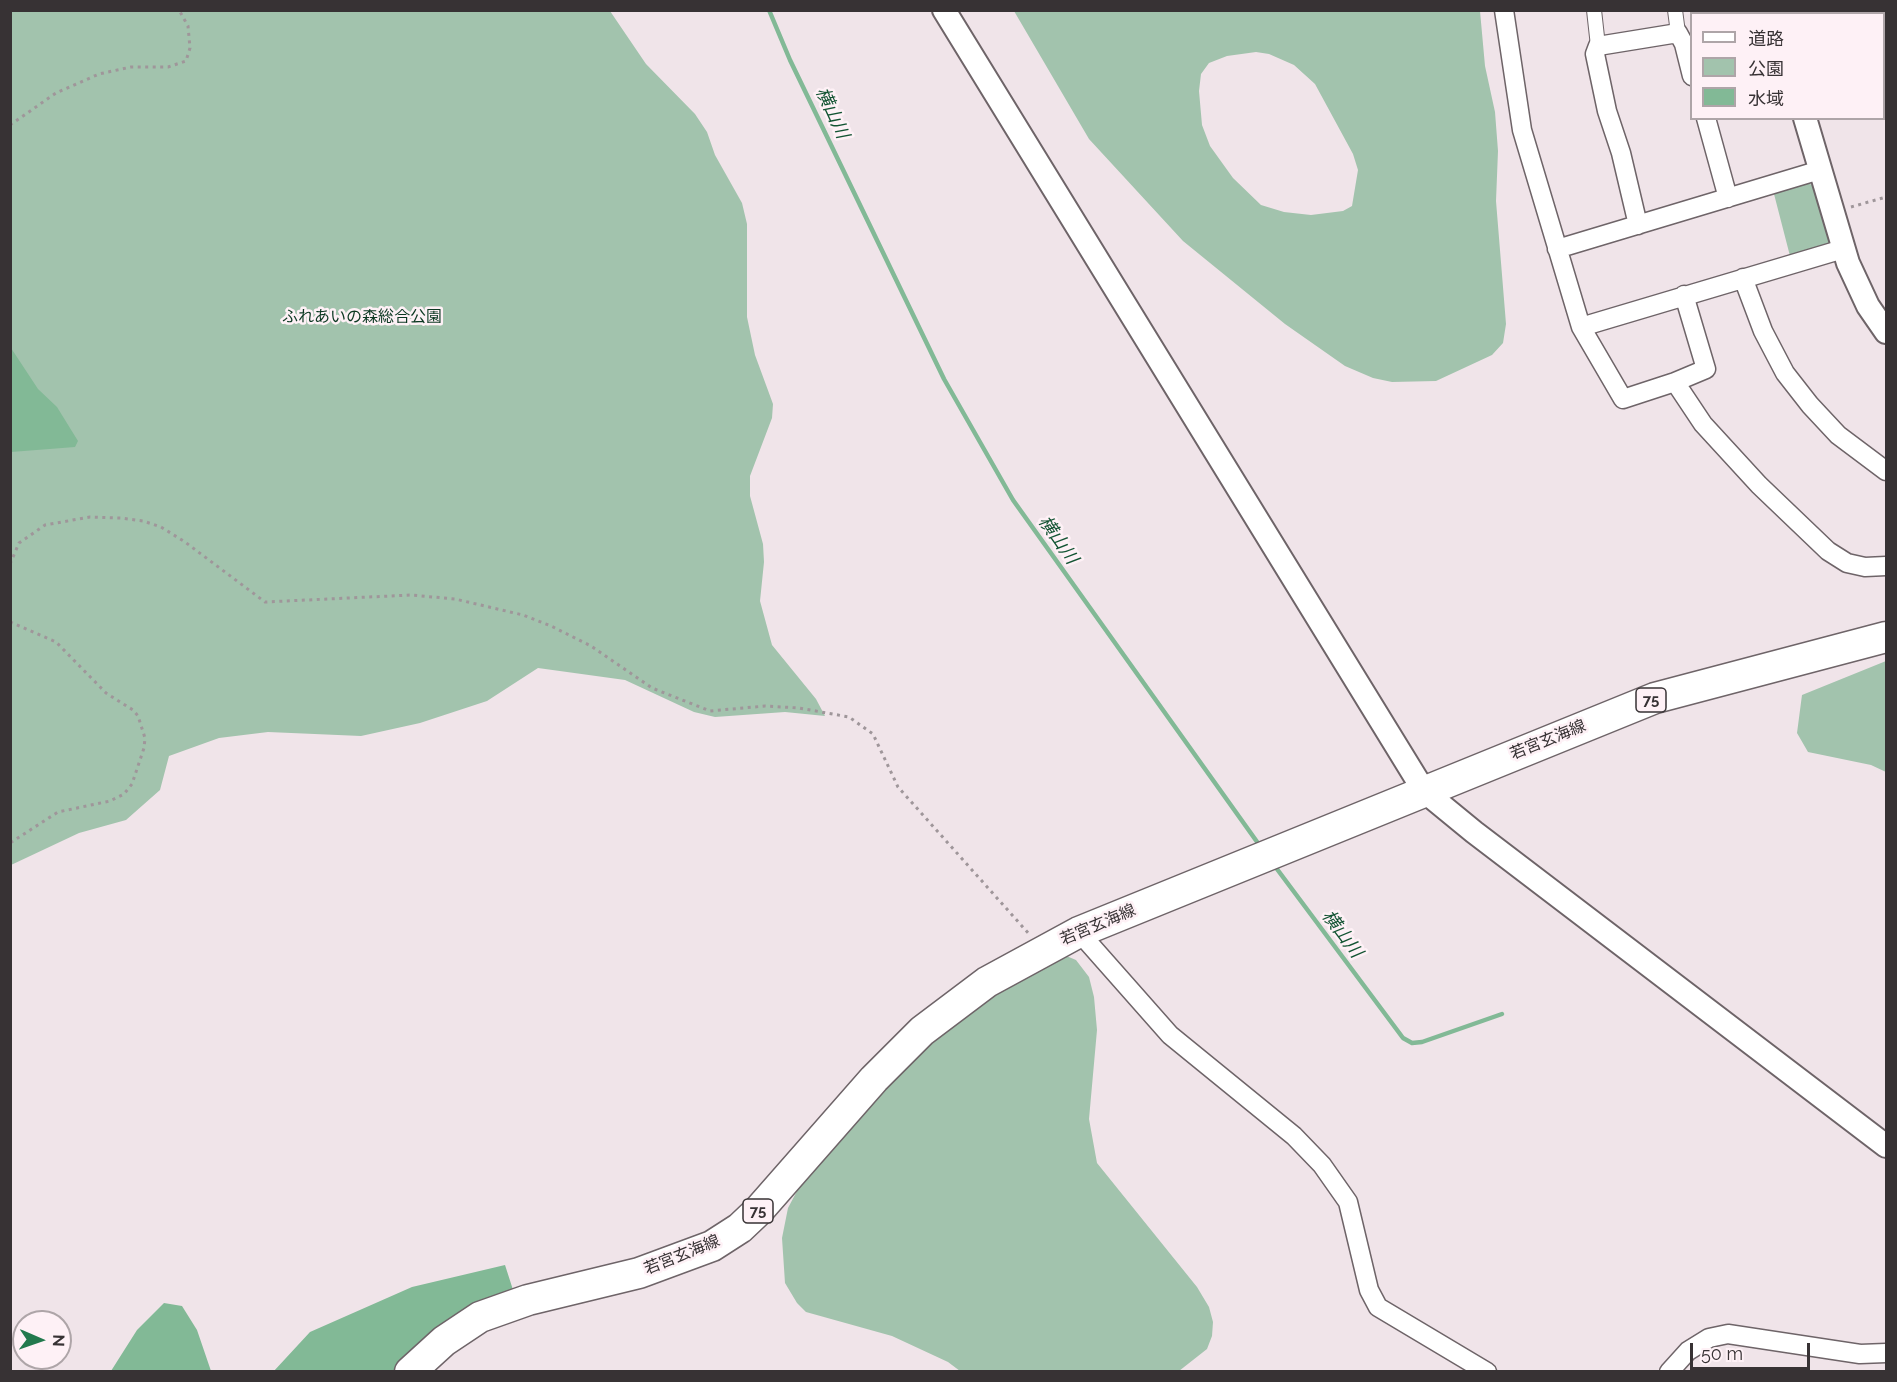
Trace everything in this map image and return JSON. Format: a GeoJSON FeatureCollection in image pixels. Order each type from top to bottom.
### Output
{"type":"FeatureCollection","features":[{"type":"Feature","properties":{"kind":"main road","name":"若宮玄海線"},"geometry":{"type":"LineString","coordinates":[[410,1371],[444,1341],[480,1317],[528,1300],[639,1273],[712,1246],[740,1228],[759,1210],[874,1079],[922,1031],[987,982],[1079,932],[1655,698],[1887,638]]}},
{"type":"Feature","properties":{"kind":"street"},"geometry":{"type":"LineString","coordinates":[[944,10],[1424,790],[1492,846],[1887,1146]]}},
{"type":"Feature","properties":{"kind":"street"},"geometry":{"type":"LineString","coordinates":[[1504,10],[1522,130],[1557,249],[1581,327],[1623,399],[1706,369],[1684,295]]}},
{"type":"Feature","properties":{"kind":"street"},"geometry":{"type":"LineString","coordinates":[[1594,10],[1598,46],[1595,54],[1607,111],[1621,153],[1638,225]]}},
{"type":"Feature","properties":{"kind":"street"},"geometry":{"type":"LineString","coordinates":[[1676,10],[1678,33],[1684,44],[1690,68]]}},
{"type":"Feature","properties":{"kind":"street"},"geometry":{"type":"LineString","coordinates":[[1598,46],[1678,33]]}},
{"type":"Feature","properties":{"kind":"street"},"geometry":{"type":"LineString","coordinates":[[1707,120],[1728,198]]}},
{"type":"Feature","properties":{"kind":"street"},"geometry":{"type":"LineString","coordinates":[[1806,120],[1843,249],[1856,285],[1887,332]]}},
{"type":"Feature","properties":{"kind":"street"},"geometry":{"type":"LineString","coordinates":[[1557,249],[1820,170]]}},
{"type":"Feature","properties":{"kind":"street"},"geometry":{"type":"LineString","coordinates":[[1581,327],[1843,249]]}},
{"type":"Feature","properties":{"kind":"street"},"geometry":{"type":"LineString","coordinates":[[1743,278],[1763,331],[1785,373],[1838,435],[1887,471]]}},
{"type":"Feature","properties":{"kind":"street"},"geometry":{"type":"LineString","coordinates":[[1675,382],[1703,424],[1759,485],[1828,551],[1847,563],[1865,567],[1887,566]]}},
{"type":"Feature","properties":{"kind":"street"},"geometry":{"type":"LineString","coordinates":[[1079,932],[1170,1035],[1294,1136],[1322,1165],[1348,1202],[1369,1290],[1378,1307],[1390,1317],[1487,1371]]}},
{"type":"Feature","properties":{"kind":"street"},"geometry":{"type":"LineString","coordinates":[[1669,1371],[1688,1351],[1709,1338],[1728,1334],[1860,1354],[1887,1353]]}},
{"type":"Feature","properties":{"kind":"path"},"geometry":{"type":"LineString","coordinates":[[10,125],[56,93],[99,74],[131,67],[168,67],[186,61],[190,48],[188,26],[179,10]]}},
{"type":"Feature","properties":{"kind":"path"},"geometry":{"type":"LineString","coordinates":[[1832,212],[1887,197]]}},
{"type":"Feature","properties":{"kind":"path"},"geometry":{"type":"LineString","coordinates":[[10,564],[19,543],[45,525],[90,518],[121,518],[161,527],[185,542],[265,602],[411,595],[483,605],[551,626],[591,646],[652,688],[710,711],[765,706],[799,708],[849,717],[873,734],[898,787],[1043,950]]}},
{"type":"Feature","properties":{"kind":"path"},"geometry":{"type":"LineString","coordinates":[[10,622],[56,642],[106,693],[126,703],[133,710],[138,716],[145,738],[132,784],[124,794],[110,801],[58,812],[10,843]]}},
{"type":"Feature","properties":{"kind":"green space","name":"ふれあいの森総合公園"},"geometry":{"type":"Polygon","coordinates":[[[11,11],[610,11],[646,64],[695,114],[707,132],[715,155],[742,203],[747,224],[747,317],[755,355],[773,404],[772,418],[750,476],[750,496],[763,544],[764,562],[760,601],[772,645],[816,699],[825,716],[785,712],[715,717],[694,712],[625,680],[538,668],[487,701],[420,723],[361,736],[268,732],[219,738],[169,756],[160,790],[126,820],[79,833],[11,865],[11,11]]]}},
{"type":"Feature","properties":{"kind":"green space"},"geometry":{"type":"Polygon","coordinates":[[[1014,11],[1480,11],[1485,66],[1495,112],[1498,151],[1496,201],[1506,324],[1503,343],[1492,355],[1436,381],[1392,382],[1373,378],[1345,366],[1285,324],[1183,241],[1089,139],[1014,11]],[[1256,52],[1227,56],[1209,63],[1201,74],[1199,91],[1202,125],[1210,146],[1233,178],[1261,205],[1284,212],[1311,215],[1343,211],[1352,206],[1358,170],[1353,154],[1315,84],[1294,65],[1269,54],[1256,52]]]}},
{"type":"Feature","properties":{"kind":"green space"},"geometry":{"type":"Polygon","coordinates":[[[1807,182],[1818,189],[1833,236],[1828,247],[1790,256],[1774,194],[1807,182]]]}},
{"type":"Feature","properties":{"kind":"green space"},"geometry":{"type":"Polygon","coordinates":[[[1886,661],[1886,772],[1871,765],[1808,752],[1797,733],[1802,695],[1886,661]]]}},
{"type":"Feature","properties":{"kind":"green space"},"geometry":{"type":"Polygon","coordinates":[[[1064,955],[1076,960],[1089,977],[1094,997],[1097,1030],[1089,1119],[1097,1163],[1197,1287],[1209,1307],[1213,1322],[1212,1336],[1207,1349],[1179,1371],[960,1371],[948,1362],[892,1336],[806,1312],[797,1303],[785,1283],[782,1238],[788,1208],[815,1157],[886,1077],[1002,983],[1064,955]]]}},
{"type":"Feature","properties":{"kind":"water"},"geometry":{"type":"Polygon","coordinates":[[[11,348],[38,389],[57,407],[78,441],[75,447],[11,452],[11,348]]]}},
{"type":"Feature","properties":{"kind":"water"},"geometry":{"type":"Polygon","coordinates":[[[505,1265],[514,1293],[428,1338],[393,1371],[273,1372],[310,1332],[412,1287],[505,1265]]]}},
{"type":"Feature","properties":{"kind":"water"},"geometry":{"type":"Polygon","coordinates":[[[164,1303],[182,1306],[197,1330],[211,1371],[111,1371],[137,1330],[164,1303]]]}},
{"type":"Feature","properties":{"kind":"waterway","name":"横山川"},"geometry":{"type":"LineString","coordinates":[[769,10],[790,60],[944,379],[1013,500],[1260,846]]}},
{"type":"Feature","properties":{"kind":"waterway","name":"横山川"},"geometry":{"type":"LineString","coordinates":[[1274,865],[1403,1038],[1412,1043],[1422,1042],[1502,1014]]}}]}
